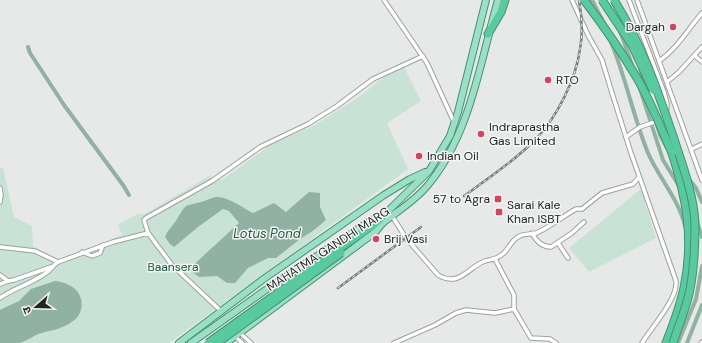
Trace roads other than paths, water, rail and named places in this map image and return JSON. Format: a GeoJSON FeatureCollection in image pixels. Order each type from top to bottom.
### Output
{"type":"FeatureCollection","features":[{"type":"Feature","properties":{"kind":"highway"},"geometry":{"type":"LineString","coordinates":[[488,34],[501,12],[505,0]]}},
{"type":"Feature","properties":{"kind":"highway"},"geometry":{"type":"LineString","coordinates":[[584,0],[608,32],[638,79],[672,153]]}},
{"type":"Feature","properties":{"kind":"highway"},"geometry":{"type":"LineString","coordinates":[[602,0],[632,45],[654,92],[684,197],[689,227],[688,258],[681,300],[666,343]]}},
{"type":"Feature","properties":{"kind":"highway"},"geometry":{"type":"LineString","coordinates":[[614,0],[628,23]]}},
{"type":"Feature","properties":{"kind":"highway"},"geometry":{"type":"LineString","coordinates":[[618,0],[653,76],[680,157],[695,223],[692,278],[689,294],[673,343]]}},
{"type":"Feature","properties":{"kind":"highway"},"geometry":{"type":"LineString","coordinates":[[217,343],[390,214]]}},
{"type":"Feature","properties":{"kind":"highway"},"geometry":{"type":"LineString","coordinates":[[208,343],[382,223]]}},
{"type":"Feature","properties":{"kind":"main road","name":"MAHATMA GANDHI MARG"},"geometry":{"type":"LineString","coordinates":[[226,343],[379,229],[382,223],[429,171],[450,136],[458,112],[486,0]]}},
{"type":"Feature","properties":{"kind":"main road","name":"MAHATMA GANDHI MARG"},"geometry":{"type":"LineString","coordinates":[[191,343],[267,289],[373,219],[390,214],[419,194],[428,185],[458,137],[467,113],[498,0]]}},
{"type":"Feature","properties":{"kind":"main road"},"geometry":{"type":"LineString","coordinates":[[179,343],[265,278],[384,195],[410,179],[429,171]]}},
{"type":"Feature","properties":{"kind":"main road"},"geometry":{"type":"LineString","coordinates":[[267,289],[279,305]]}},
{"type":"Feature","properties":{"kind":"street"},"geometry":{"type":"LineString","coordinates":[[384,0],[422,56],[440,90],[454,123]]}},
{"type":"Feature","properties":{"kind":"street"},"geometry":{"type":"LineString","coordinates":[[572,0],[588,35],[600,55],[639,177],[650,205],[676,284],[671,300],[642,343]]}},
{"type":"Feature","properties":{"kind":"street"},"geometry":{"type":"LineString","coordinates":[[626,137],[640,128],[666,118],[667,104],[654,63],[629,0]]}},
{"type":"Feature","properties":{"kind":"street"},"geometry":{"type":"LineString","coordinates":[[637,0],[702,180]]}},
{"type":"Feature","properties":{"kind":"street"},"geometry":{"type":"LineString","coordinates":[[659,61],[665,57],[702,13]]}},
{"type":"Feature","properties":{"kind":"street"},"geometry":{"type":"LineString","coordinates":[[667,82],[679,72],[702,47]]}},
{"type":"Feature","properties":{"kind":"street"},"geometry":{"type":"LineString","coordinates":[[221,311],[172,265],[148,233],[144,220],[212,181],[260,147],[308,124],[337,106],[373,79],[422,56]]}},
{"type":"Feature","properties":{"kind":"street"},"geometry":{"type":"LineString","coordinates":[[695,56],[702,62]]}},
{"type":"Feature","properties":{"kind":"street"},"geometry":{"type":"LineString","coordinates":[[667,104],[674,101]]}},
{"type":"Feature","properties":{"kind":"street"},"geometry":{"type":"LineString","coordinates":[[692,149],[702,144]]}},
{"type":"Feature","properties":{"kind":"street"},"geometry":{"type":"LineString","coordinates":[[390,214],[406,238],[438,275],[442,278],[459,278],[484,261],[495,259],[504,253],[519,236],[536,233],[576,209],[582,209],[602,193],[633,184],[639,177]]}},
{"type":"Feature","properties":{"kind":"street"},"geometry":{"type":"LineString","coordinates":[[0,188],[2,194],[0,202]]}},
{"type":"Feature","properties":{"kind":"street"},"geometry":{"type":"LineString","coordinates":[[532,233],[540,244],[551,247],[584,222]]}},
{"type":"Feature","properties":{"kind":"street"},"geometry":{"type":"LineString","coordinates":[[0,284],[34,274],[82,252],[148,233]]}},
{"type":"Feature","properties":{"kind":"street"},"geometry":{"type":"LineString","coordinates":[[558,243],[568,258]]}},
{"type":"Feature","properties":{"kind":"street"},"geometry":{"type":"LineString","coordinates":[[82,252],[92,256],[100,253],[103,245]]}},
{"type":"Feature","properties":{"kind":"street"},"geometry":{"type":"LineString","coordinates":[[0,247],[35,251],[58,262]]}},
{"type":"Feature","properties":{"kind":"street"},"geometry":{"type":"LineString","coordinates":[[495,259],[514,295],[514,309],[529,336],[534,338],[550,339],[556,343]]}},
{"type":"Feature","properties":{"kind":"street"},"geometry":{"type":"LineString","coordinates":[[0,298],[46,274],[51,267]]}},
{"type":"Feature","properties":{"kind":"street"},"geometry":{"type":"LineString","coordinates":[[0,276],[8,281]]}},
{"type":"Feature","properties":{"kind":"street"},"geometry":{"type":"LineString","coordinates":[[0,294],[9,292]]}},
{"type":"Feature","properties":{"kind":"street"},"geometry":{"type":"LineString","coordinates":[[394,343],[434,325],[456,313],[466,310],[495,313],[514,309]]}},
{"type":"Feature","properties":{"kind":"street"},"geometry":{"type":"LineString","coordinates":[[224,319],[238,335],[242,343]]}},
{"type":"Feature","properties":{"kind":"street"},"geometry":{"type":"LineString","coordinates":[[224,319],[238,335],[251,343]]}},
{"type":"Feature","properties":{"kind":"street"},"geometry":{"type":"LineString","coordinates":[[530,343],[534,338]]}},
{"type":"Feature","properties":{"kind":"water","name":"Lotus Pond"},"geometry":{"type":"Polygon","coordinates":[[[309,192],[320,193],[320,207],[326,220],[276,258],[268,258],[248,268],[235,283],[227,283],[217,276],[199,277],[189,269],[239,223],[229,211],[223,209],[174,247],[165,237],[182,210],[188,205],[203,202],[214,197],[220,197],[230,200],[253,213],[274,203],[286,212],[309,192]]]}},
{"type":"Feature","properties":{"kind":"water"},"geometry":{"type":"Polygon","coordinates":[[[55,281],[69,285],[77,291],[81,297],[82,305],[78,316],[69,324],[38,334],[26,341],[19,343],[0,343],[0,310],[19,301],[31,289],[55,281]]]}},
{"type":"Feature","properties":{"kind":"waterway"},"geometry":{"type":"LineString","coordinates":[[592,0],[604,23]]}},
{"type":"Feature","properties":{"kind":"waterway"},"geometry":{"type":"LineString","coordinates":[[620,32],[632,65]]}},
{"type":"Feature","properties":{"kind":"waterway"},"geometry":{"type":"LineString","coordinates":[[611,42],[648,153],[674,198],[685,226]]}},
{"type":"Feature","properties":{"kind":"waterway"},"geometry":{"type":"LineString","coordinates":[[28,47],[30,53],[64,105],[129,195]]}},
{"type":"Feature","properties":{"kind":"waterway"},"geometry":{"type":"LineString","coordinates":[[640,68],[645,88]]}},
{"type":"Feature","properties":{"kind":"waterway"},"geometry":{"type":"LineString","coordinates":[[640,89],[663,160],[679,186]]}},
{"type":"Feature","properties":{"kind":"waterway"},"geometry":{"type":"LineString","coordinates":[[657,125],[660,135],[667,148]]}},
{"type":"Feature","properties":{"kind":"waterway"},"geometry":{"type":"LineString","coordinates":[[688,178],[696,188],[702,202]]}},
{"type":"Feature","properties":{"kind":"waterway"},"geometry":{"type":"LineString","coordinates":[[697,222],[702,237]]}},
{"type":"Feature","properties":{"kind":"waterway"},"geometry":{"type":"LineString","coordinates":[[678,343],[696,299],[702,266]]}},
{"type":"Feature","properties":{"kind":"waterway"},"geometry":{"type":"LineString","coordinates":[[687,343],[702,305]]}},
{"type":"Feature","properties":{"kind":"railway"},"geometry":{"type":"LineString","coordinates":[[464,196],[502,169],[528,147],[544,130],[558,109],[570,85],[578,61],[582,31],[579,0]]}},
{"type":"Feature","properties":{"kind":"railway"},"geometry":{"type":"LineString","coordinates":[[338,288],[421,227]]}},
{"type":"Feature","properties":{"kind":"place","name":"Dargah"},"geometry":{"type":"Point","coordinates":[673,27]}},
{"type":"Feature","properties":{"kind":"place","name":"RTO"},"geometry":{"type":"Point","coordinates":[548,80]}},
{"type":"Feature","properties":{"kind":"place","name":"Indraprastha Gas Limited"},"geometry":{"type":"Point","coordinates":[481,134]}},
{"type":"Feature","properties":{"kind":"place","name":"Indian Oil"},"geometry":{"type":"Point","coordinates":[419,156]}},
{"type":"Feature","properties":{"kind":"place","name":"57 to Agra"},"geometry":{"type":"Point","coordinates":[498,199]}},
{"type":"Feature","properties":{"kind":"place","name":"Sarai Kale Khan ISBT"},"geometry":{"type":"Point","coordinates":[499,212]}},
{"type":"Feature","properties":{"kind":"place","name":"Brij Vasi"},"geometry":{"type":"Point","coordinates":[376,239]}},
{"type":"Feature","properties":{"kind":"park label","name":"Baansera"},"geometry":{"type":"Point","coordinates":[173,267]}}]}
